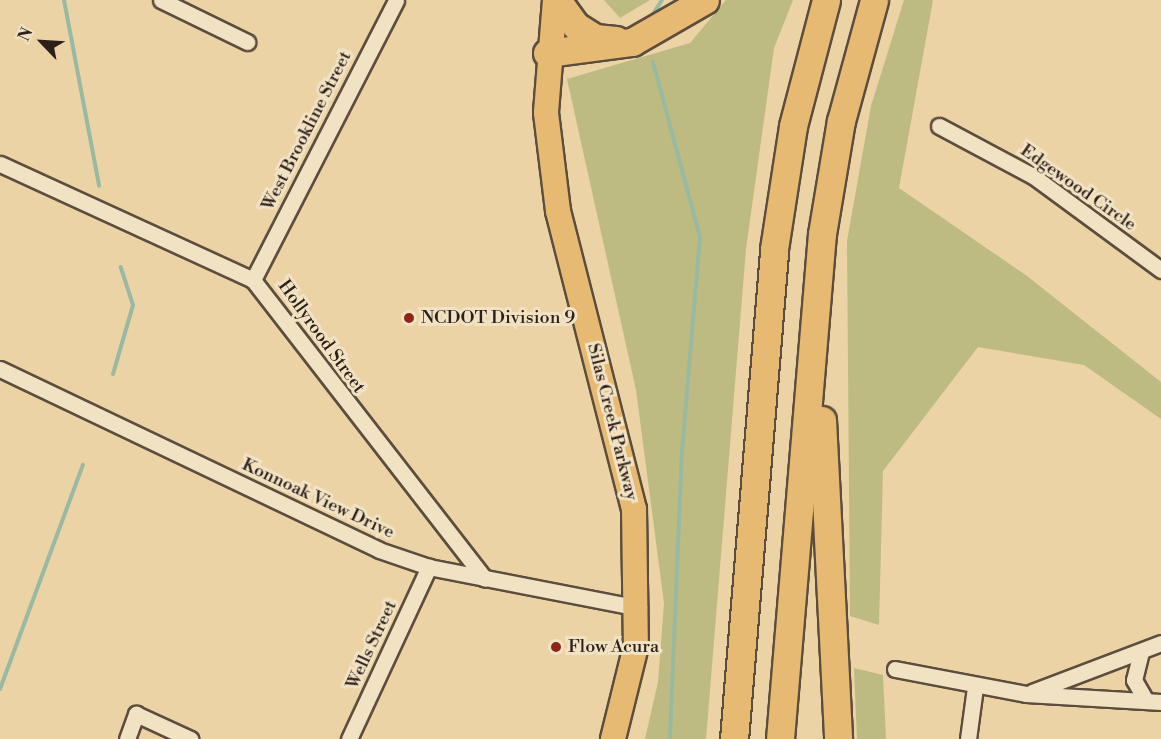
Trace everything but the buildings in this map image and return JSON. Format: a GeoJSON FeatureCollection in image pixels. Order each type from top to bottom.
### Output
{"type":"FeatureCollection","features":[{"type":"Feature","properties":{"kind":"highway"},"geometry":{"type":"LineString","coordinates":[[556,0],[576,26],[595,38],[632,42]]}},
{"type":"Feature","properties":{"kind":"highway"},"geometry":{"type":"LineString","coordinates":[[547,53],[632,42],[705,0]]}},
{"type":"Feature","properties":{"kind":"highway"},"geometry":{"type":"LineString","coordinates":[[734,739],[774,249],[793,126],[826,0]]}},
{"type":"Feature","properties":{"kind":"highway"},"geometry":{"type":"LineString","coordinates":[[780,739],[816,314],[841,121],[874,0]]}},
{"type":"Feature","properties":{"kind":"highway"},"geometry":{"type":"LineString","coordinates":[[816,314],[838,739]]}},
{"type":"Feature","properties":{"kind":"main road","name":"Silas Creek Parkway"},"geometry":{"type":"LineString","coordinates":[[556,0],[547,53],[546,113],[558,211],[634,509],[639,608],[636,646],[613,739]]}},
{"type":"Feature","properties":{"kind":"street"},"geometry":{"type":"LineString","coordinates":[[161,0],[248,42]]}},
{"type":"Feature","properties":{"kind":"street","name":"West Brookline Street"},"geometry":{"type":"LineString","coordinates":[[253,280],[396,0]]}},
{"type":"Feature","properties":{"kind":"street","name":"Edgewood Circle"},"geometry":{"type":"LineString","coordinates":[[939,126],[1033,176],[1161,270]]}},
{"type":"Feature","properties":{"kind":"street","name":"Hollyrood Street"},"geometry":{"type":"LineString","coordinates":[[0,164],[253,280],[484,579]]}},
{"type":"Feature","properties":{"kind":"street","name":"Konnoak View Drive"},"geometry":{"type":"LineString","coordinates":[[0,369],[368,545],[429,567],[639,608]]}},
{"type":"Feature","properties":{"kind":"street","name":"Wells Street"},"geometry":{"type":"LineString","coordinates":[[350,739],[429,567]]}},
{"type":"Feature","properties":{"kind":"street"},"geometry":{"type":"LineString","coordinates":[[1026,694],[1161,643]]}},
{"type":"Feature","properties":{"kind":"street"},"geometry":{"type":"LineString","coordinates":[[1141,652],[1134,680],[1153,701]]}},
{"type":"Feature","properties":{"kind":"street"},"geometry":{"type":"LineString","coordinates":[[895,669],[975,687],[1026,694],[1153,701]]}},
{"type":"Feature","properties":{"kind":"street"},"geometry":{"type":"LineString","coordinates":[[968,739],[975,687]]}},
{"type":"Feature","properties":{"kind":"street"},"geometry":{"type":"LineString","coordinates":[[127,739],[136,714],[190,739]]}},
{"type":"Feature","properties":{"kind":"shaded area"},"geometry":{"type":"Polygon","coordinates":[[[604,0],[650,0],[620,18],[604,0]]]}},
{"type":"Feature","properties":{"kind":"shaded area"},"geometry":{"type":"Polygon","coordinates":[[[726,0],[793,0],[774,48],[746,249],[706,739],[645,739],[658,682],[664,603],[636,390],[567,79],[690,43],[726,0]]]}},
{"type":"Feature","properties":{"kind":"shaded area"},"geometry":{"type":"Polygon","coordinates":[[[904,0],[933,0],[899,188],[1027,276],[1161,382],[1161,419],[1084,365],[978,347],[883,471],[879,625],[850,616],[847,241],[871,106],[904,0]]]}},
{"type":"Feature","properties":{"kind":"shaded area"},"geometry":{"type":"Polygon","coordinates":[[[854,668],[883,675],[886,739],[857,739],[854,668]]]}},
{"type":"Feature","properties":{"kind":"waterway"},"geometry":{"type":"LineString","coordinates":[[64,0],[99,186]]}},
{"type":"Feature","properties":{"kind":"waterway"},"geometry":{"type":"LineString","coordinates":[[651,17],[662,0]]}},
{"type":"Feature","properties":{"kind":"waterway"},"geometry":{"type":"LineString","coordinates":[[653,62],[700,237],[682,450],[670,739]]}},
{"type":"Feature","properties":{"kind":"waterway"},"geometry":{"type":"LineString","coordinates":[[113,374],[133,305],[121,267]]}},
{"type":"Feature","properties":{"kind":"waterway"},"geometry":{"type":"LineString","coordinates":[[0,689],[83,465]]}},
{"type":"Feature","properties":{"kind":"place","name":"NCDOT Division 9"},"geometry":{"type":"Point","coordinates":[409,318]}},
{"type":"Feature","properties":{"kind":"place","name":"Flow Acura"},"geometry":{"type":"Point","coordinates":[556,647]}}]}
